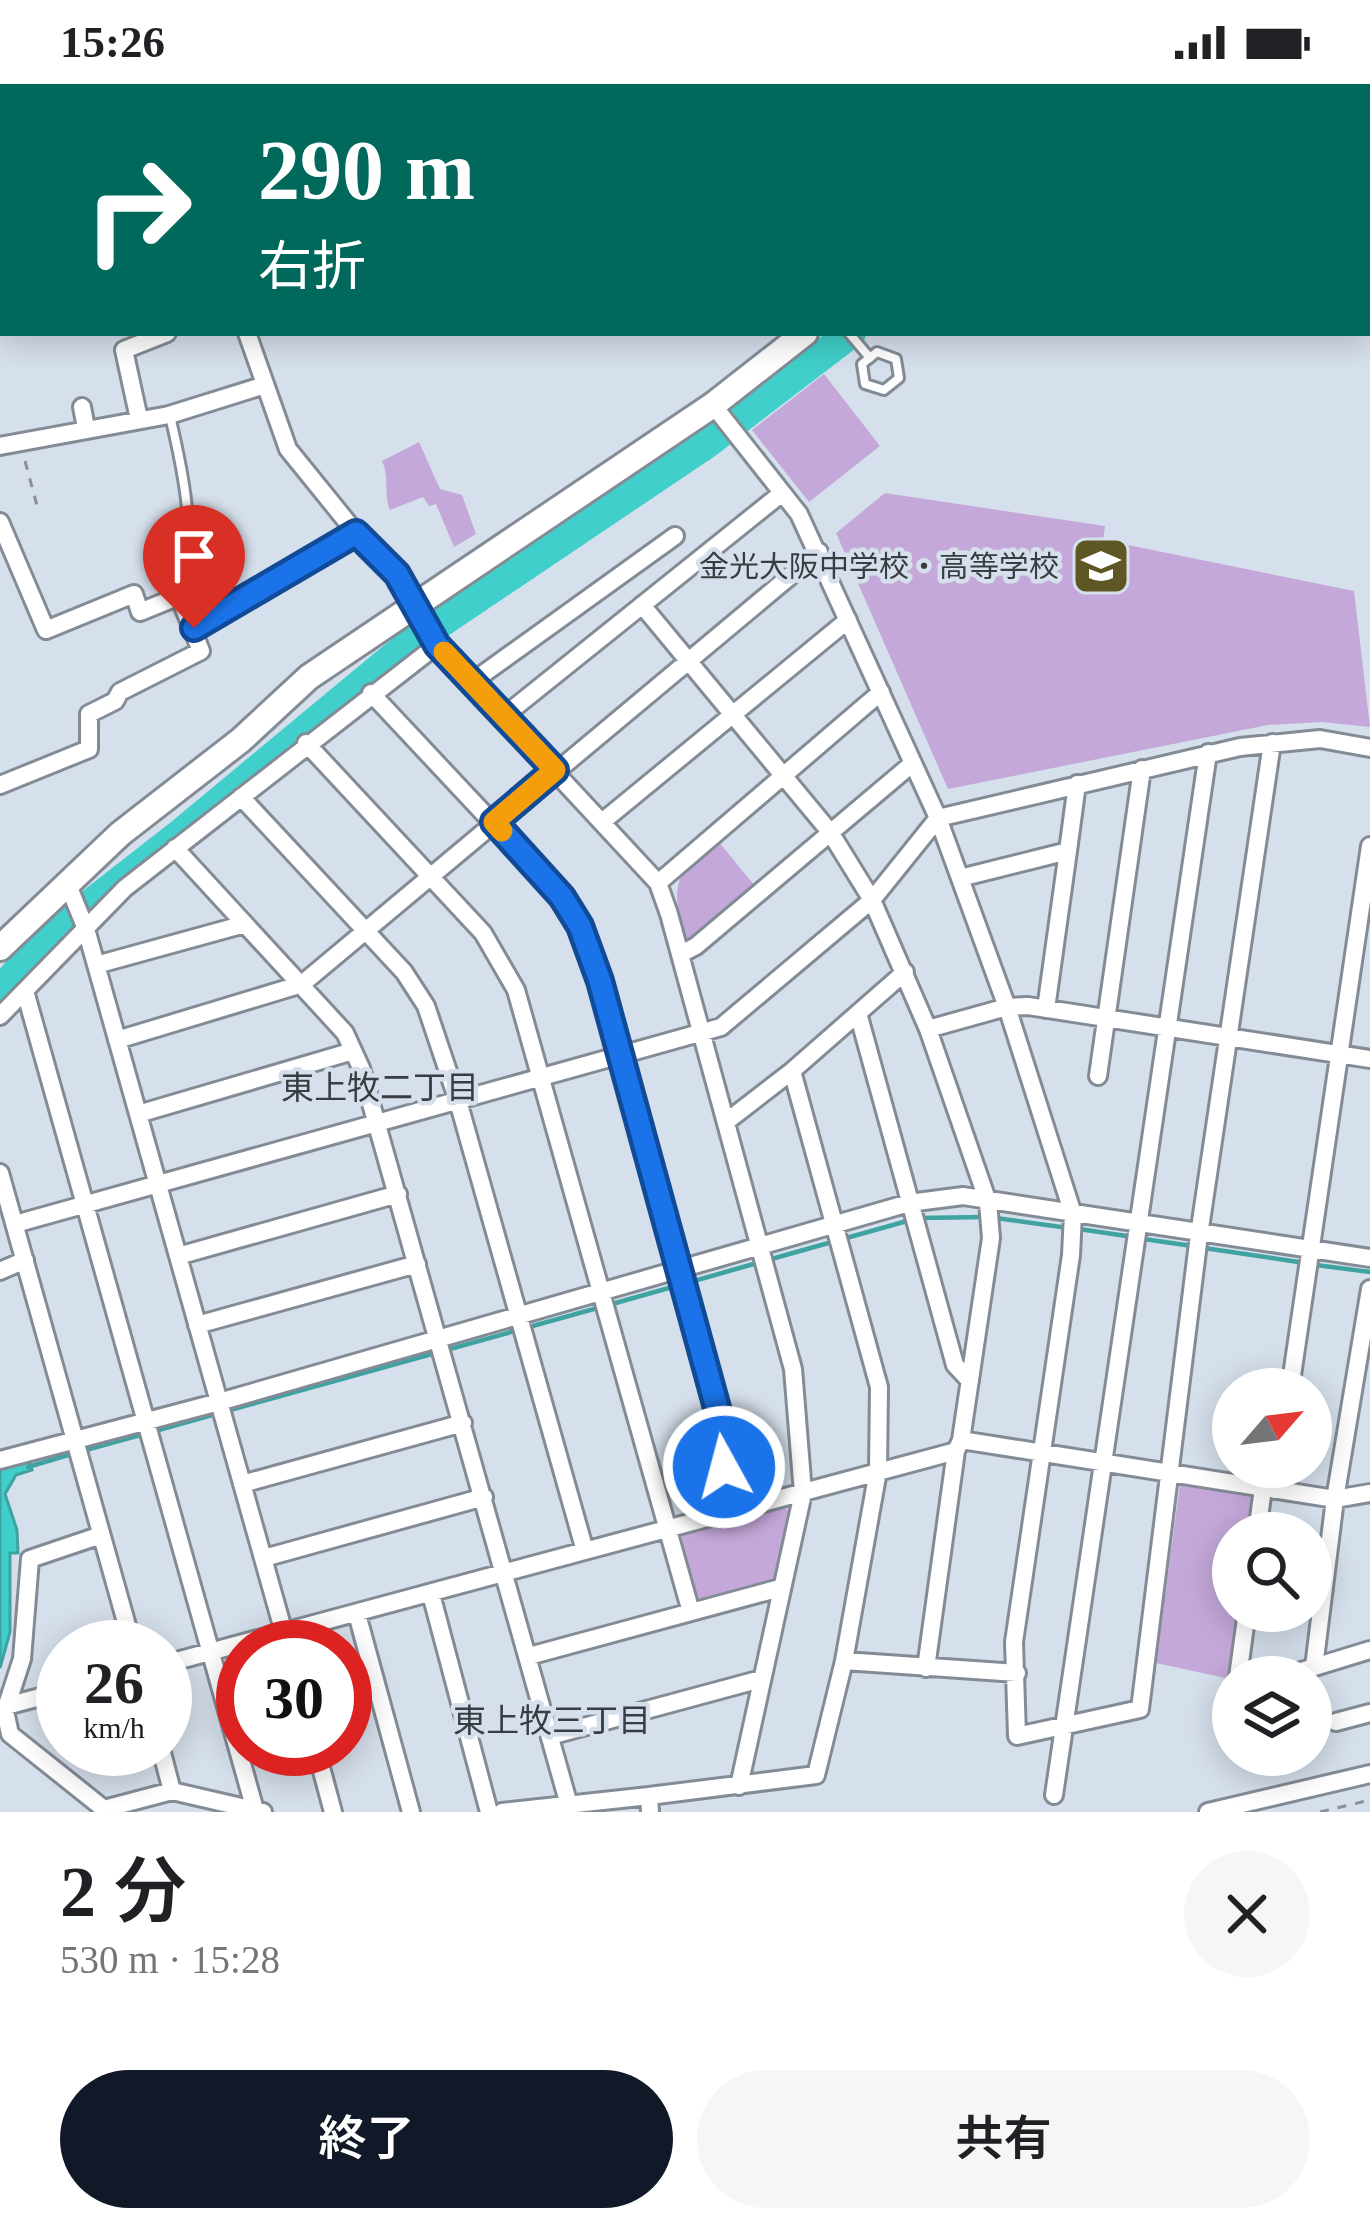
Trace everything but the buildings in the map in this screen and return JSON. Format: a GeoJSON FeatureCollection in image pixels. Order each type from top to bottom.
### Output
{"type":"FeatureCollection","features":[{"type":"Feature","properties":{"kind":"street"},"geometry":{"type":"LineString","coordinates":[[139,419],[124,350],[159,336]]}},
{"type":"Feature","properties":{"kind":"street"},"geometry":{"type":"LineString","coordinates":[[248,336],[288,449],[356,533],[397,574],[437,645],[658,883],[794,1369],[802,1493],[739,1786]]}},
{"type":"Feature","properties":{"kind":"street"},"geometry":{"type":"LineString","coordinates":[[0,948],[121,834],[241,740],[309,677],[716,410],[802,336]]}},
{"type":"Feature","properties":{"kind":"street"},"geometry":{"type":"LineString","coordinates":[[5,443],[169,415],[265,385]]}},
{"type":"Feature","properties":{"kind":"street"},"geometry":{"type":"LineString","coordinates":[[82,406],[86,428]]}},
{"type":"Feature","properties":{"kind":"street"},"geometry":{"type":"LineString","coordinates":[[716,410],[799,514],[938,818],[1007,1007],[1073,1214],[1071,1256],[1014,1642],[1017,1736],[1140,1709],[1199,1235],[1272,742]]}},
{"type":"Feature","properties":{"kind":"street"},"geometry":{"type":"LineString","coordinates":[[504,716],[782,493]]}},
{"type":"Feature","properties":{"kind":"street"},"geometry":{"type":"LineString","coordinates":[[0,522],[46,630],[134,594],[140,612],[178,596],[201,651],[120,692],[115,700],[89,714],[89,749],[0,785]]}},
{"type":"Feature","properties":{"kind":"street"},"geometry":{"type":"LineString","coordinates":[[194,628],[356,533]]}},
{"type":"Feature","properties":{"kind":"street"},"geometry":{"type":"LineString","coordinates":[[472,682],[675,536]]}},
{"type":"Feature","properties":{"kind":"street"},"geometry":{"type":"LineString","coordinates":[[117,1040],[302,984],[819,553]]}},
{"type":"Feature","properties":{"kind":"street"},"geometry":{"type":"LineString","coordinates":[[642,605],[830,832],[872,901],[928,1029],[988,1202],[991,1238],[926,1667]]}},
{"type":"Feature","properties":{"kind":"street"},"geometry":{"type":"LineString","coordinates":[[602,821],[848,620]]}},
{"type":"Feature","properties":{"kind":"street"},"geometry":{"type":"LineString","coordinates":[[0,1016],[125,888],[437,645]]}},
{"type":"Feature","properties":{"kind":"street"},"geometry":{"type":"LineString","coordinates":[[658,883],[881,692]]}},
{"type":"Feature","properties":{"kind":"street"},"geometry":{"type":"LineString","coordinates":[[371,693],[562,897],[580,926],[722,1426],[724,1467],[715,1516]]}},
{"type":"Feature","properties":{"kind":"street"},"geometry":{"type":"LineString","coordinates":[[15,1224],[721,1027],[872,901],[938,818],[1272,742],[1320,739],[1370,748]]}},
{"type":"Feature","properties":{"kind":"street"},"geometry":{"type":"LineString","coordinates":[[306,743],[483,933],[516,990],[691,1612]]}},
{"type":"Feature","properties":{"kind":"street"},"geometry":{"type":"LineString","coordinates":[[1054,1795],[1208,753]]}},
{"type":"Feature","properties":{"kind":"street"},"geometry":{"type":"LineString","coordinates":[[681,954],[913,764]]}},
{"type":"Feature","properties":{"kind":"street"},"geometry":{"type":"LineString","coordinates":[[1098,1076],[1142,769]]}},
{"type":"Feature","properties":{"kind":"street"},"geometry":{"type":"LineString","coordinates":[[1046,1009],[1077,784]]}},
{"type":"Feature","properties":{"kind":"street"},"geometry":{"type":"LineString","coordinates":[[241,796],[404,972],[426,1006],[458,1101],[585,1551]]}},
{"type":"Feature","properties":{"kind":"street"},"geometry":{"type":"LineString","coordinates":[[1293,1368],[1370,846]]}},
{"type":"Feature","properties":{"kind":"street"},"geometry":{"type":"LineString","coordinates":[[175,848],[345,1033],[353,1051],[378,1123],[569,1805]]}},
{"type":"Feature","properties":{"kind":"street"},"geometry":{"type":"LineString","coordinates":[[960,878],[1068,851]]}},
{"type":"Feature","properties":{"kind":"street"},"geometry":{"type":"LineString","coordinates":[[68,885],[86,929],[281,1620]]}},
{"type":"Feature","properties":{"kind":"street"},"geometry":{"type":"LineString","coordinates":[[96,965],[245,924]]}},
{"type":"Feature","properties":{"kind":"street"},"geometry":{"type":"LineString","coordinates":[[726,1122],[905,972]]}},
{"type":"Feature","properties":{"kind":"street"},"geometry":{"type":"LineString","coordinates":[[26,991],[259,1811],[172,1791],[104,1809],[10,1734],[6,1706],[22,1659],[30,1558],[100,1535]]}},
{"type":"Feature","properties":{"kind":"street"},"geometry":{"type":"LineString","coordinates":[[928,1029],[1007,1007],[1046,1009],[1370,1059]]}},
{"type":"Feature","properties":{"kind":"street"},"geometry":{"type":"LineString","coordinates":[[858,1013],[955,1364],[970,1381]]}},
{"type":"Feature","properties":{"kind":"street"},"geometry":{"type":"LineString","coordinates":[[138,1114],[353,1051]]}},
{"type":"Feature","properties":{"kind":"street"},"geometry":{"type":"LineString","coordinates":[[502,1812],[649,1804],[816,1775],[844,1661],[878,1471],[879,1387],[792,1071]]}},
{"type":"Feature","properties":{"kind":"street"},"geometry":{"type":"LineString","coordinates":[[0,1173],[125,1620]]}},
{"type":"Feature","properties":{"kind":"street"},"geometry":{"type":"LineString","coordinates":[[178,1256],[398,1194]]}},
{"type":"Feature","properties":{"kind":"street"},"geometry":{"type":"LineString","coordinates":[[0,1460],[909,1204],[963,1196],[1370,1258]]}},
{"type":"Feature","properties":{"kind":"street"},"geometry":{"type":"LineString","coordinates":[[0,1270],[25,1260]]}},
{"type":"Feature","properties":{"kind":"street"},"geometry":{"type":"LineString","coordinates":[[197,1324],[418,1264]]}},
{"type":"Feature","properties":{"kind":"street"},"geometry":{"type":"LineString","coordinates":[[1315,1656],[1335,1498],[1370,1289]]}},
{"type":"Feature","properties":{"kind":"street"},"geometry":{"type":"LineString","coordinates":[[242,1484],[463,1424]]}},
{"type":"Feature","properties":{"kind":"street"},"geometry":{"type":"LineString","coordinates":[[343,1620],[958,1446],[1335,1498],[1370,1493]]}},
{"type":"Feature","properties":{"kind":"street"},"geometry":{"type":"LineString","coordinates":[[1263,1512],[1269,1489]]}},
{"type":"Feature","properties":{"kind":"street"},"geometry":{"type":"LineString","coordinates":[[264,1558],[484,1498]]}},
{"type":"Feature","properties":{"kind":"street"},"geometry":{"type":"LineString","coordinates":[[529,1656],[779,1588]]}},
{"type":"Feature","properties":{"kind":"street"},"geometry":{"type":"LineString","coordinates":[[431,1594],[489,1812]]}},
{"type":"Feature","properties":{"kind":"street"},"geometry":{"type":"LineString","coordinates":[[357,1615],[411,1812]]}},
{"type":"Feature","properties":{"kind":"street"},"geometry":{"type":"LineString","coordinates":[[1332,1662],[1370,1650]]}},
{"type":"Feature","properties":{"kind":"street"},"geometry":{"type":"LineString","coordinates":[[192,1657],[216,1652]]}},
{"type":"Feature","properties":{"kind":"street"},"geometry":{"type":"LineString","coordinates":[[844,1661],[1017,1672]]}},
{"type":"Feature","properties":{"kind":"street"},"geometry":{"type":"LineString","coordinates":[[550,1736],[760,1679]]}},
{"type":"Feature","properties":{"kind":"street"},"geometry":{"type":"LineString","coordinates":[[6,1706],[36,1698]]}},
{"type":"Feature","properties":{"kind":"street"},"geometry":{"type":"LineString","coordinates":[[1336,1722],[1370,1713]]}},
{"type":"Feature","properties":{"kind":"street"},"geometry":{"type":"LineString","coordinates":[[1208,1812],[1370,1774]]}},
{"type":"Feature","properties":{"kind":"street"},"geometry":{"type":"LineString","coordinates":[[168,1776],[172,1791]]}},
{"type":"Feature","properties":{"kind":"street"},"geometry":{"type":"LineString","coordinates":[[323,1776],[333,1812]]}},
{"type":"Feature","properties":{"kind":"lane"},"geometry":{"type":"LineString","coordinates":[[852,337],[870,358]]}},
{"type":"Feature","properties":{"kind":"lane"},"geometry":{"type":"LineString","coordinates":[[877,352],[896,359],[899,378],[884,390],[866,383],[862,364],[870,358],[877,352]]}},
{"type":"Feature","properties":{"kind":"lane"},"geometry":{"type":"LineString","coordinates":[[169,415],[186,501],[187,575],[181,600]]}},
{"type":"Feature","properties":{"kind":"path"},"geometry":{"type":"LineString","coordinates":[[5,443],[39,513]]}},
{"type":"Feature","properties":{"kind":"path"},"geometry":{"type":"LineString","coordinates":[[1320,1812],[1370,1800]]}},
{"type":"Feature","properties":{"kind":"shaded area"},"geometry":{"type":"Polygon","coordinates":[[[824,374],[880,446],[809,502],[752,430],[824,374]]]}},
{"type":"Feature","properties":{"kind":"shaded area"},"geometry":{"type":"Polygon","coordinates":[[[419,442],[440,489],[462,495],[476,534],[454,547],[436,504],[429,506],[423,497],[390,510],[382,461],[419,442]]]}},
{"type":"Feature","properties":{"kind":"shaded area"},"geometry":{"type":"Polygon","coordinates":[[[885,493],[1105,526],[1103,540],[1354,591],[1370,727],[1322,722],[1268,725],[948,789],[836,533],[885,493]]]}},
{"type":"Feature","properties":{"kind":"shaded area"},"geometry":{"type":"Polygon","coordinates":[[[718,841],[755,886],[689,942],[677,900],[680,879],[718,841]]]}},
{"type":"Feature","properties":{"kind":"shaded area"},"geometry":{"type":"Polygon","coordinates":[[[30,1462],[32,1470],[16,1475],[5,1494],[17,1530],[18,1553],[10,1553],[10,1632],[0,1668],[0,1469],[30,1462]]]}},
{"type":"Feature","properties":{"kind":"shaded area"},"geometry":{"type":"Polygon","coordinates":[[[1180,1484],[1253,1495],[1251,1512],[1212,1512],[1212,1632],[1236,1632],[1233,1656],[1212,1656],[1212,1675],[1156,1663],[1180,1484]]]}},
{"type":"Feature","properties":{"kind":"shaded area"},"geometry":{"type":"Polygon","coordinates":[[[782,1505],[789,1511],[777,1580],[695,1605],[676,1534],[782,1505]]]}},
{"type":"Feature","properties":{"kind":"waterway"},"geometry":{"type":"LineString","coordinates":[[0,993],[39,944],[409,644],[706,444],[847,336]]}},
{"type":"Feature","properties":{"kind":"waterway"},"geometry":{"type":"LineString","coordinates":[[918,1218],[984,1217]]}},
{"type":"Feature","properties":{"kind":"waterway"},"geometry":{"type":"LineString","coordinates":[[996,1218],[1068,1228]]}},
{"type":"Feature","properties":{"kind":"waterway"},"geometry":{"type":"LineString","coordinates":[[843,1239],[907,1221]]}},
{"type":"Feature","properties":{"kind":"waterway"},"geometry":{"type":"LineString","coordinates":[[1079,1229],[1133,1237]]}},
{"type":"Feature","properties":{"kind":"waterway"},"geometry":{"type":"LineString","coordinates":[[1144,1239],[1192,1246]]}},
{"type":"Feature","properties":{"kind":"waterway"},"geometry":{"type":"LineString","coordinates":[[768,1260],[832,1242]]}},
{"type":"Feature","properties":{"kind":"waterway"},"geometry":{"type":"LineString","coordinates":[[1204,1248],[1305,1263]]}},
{"type":"Feature","properties":{"kind":"waterway"},"geometry":{"type":"LineString","coordinates":[[687,1283],[757,1263]]}},
{"type":"Feature","properties":{"kind":"waterway"},"geometry":{"type":"LineString","coordinates":[[1316,1265],[1370,1272]]}},
{"type":"Feature","properties":{"kind":"waterway"},"geometry":{"type":"LineString","coordinates":[[612,1304],[676,1286]]}},
{"type":"Feature","properties":{"kind":"waterway"},"geometry":{"type":"LineString","coordinates":[[155,1431],[601,1307]]}},
{"type":"Feature","properties":{"kind":"waterway"},"geometry":{"type":"LineString","coordinates":[[86,1450],[144,1434]]}},
{"type":"Feature","properties":{"kind":"waterway"},"geometry":{"type":"LineString","coordinates":[[28,1467],[75,1453]]}},
{"type":"Feature","properties":{"kind":"slow traffic"},"geometry":{"type":"LineString","coordinates":[[444,652],[555,770],[494,822],[502,831]]}},
{"type":"Feature","properties":{"kind":"place","name":"金光大阪中学校・高等学校"},"geometry":{"type":"Point","coordinates":[1101,566]}},
{"type":"Feature","properties":{"kind":"district","name":"東上牧二丁目"},"geometry":{"type":"Point","coordinates":[380,1088]}},
{"type":"Feature","properties":{"kind":"district","name":"東上牧三丁目"},"geometry":{"type":"Point","coordinates":[552,1721]}},
{"type":"Feature","properties":{"kind":"route"},"geometry":{"type":"LineString","coordinates":[[194,628],[356,533],[397,574],[437,645],[555,770],[494,822],[562,897],[580,926],[600,981],[722,1426],[724,1467]]}}]}
